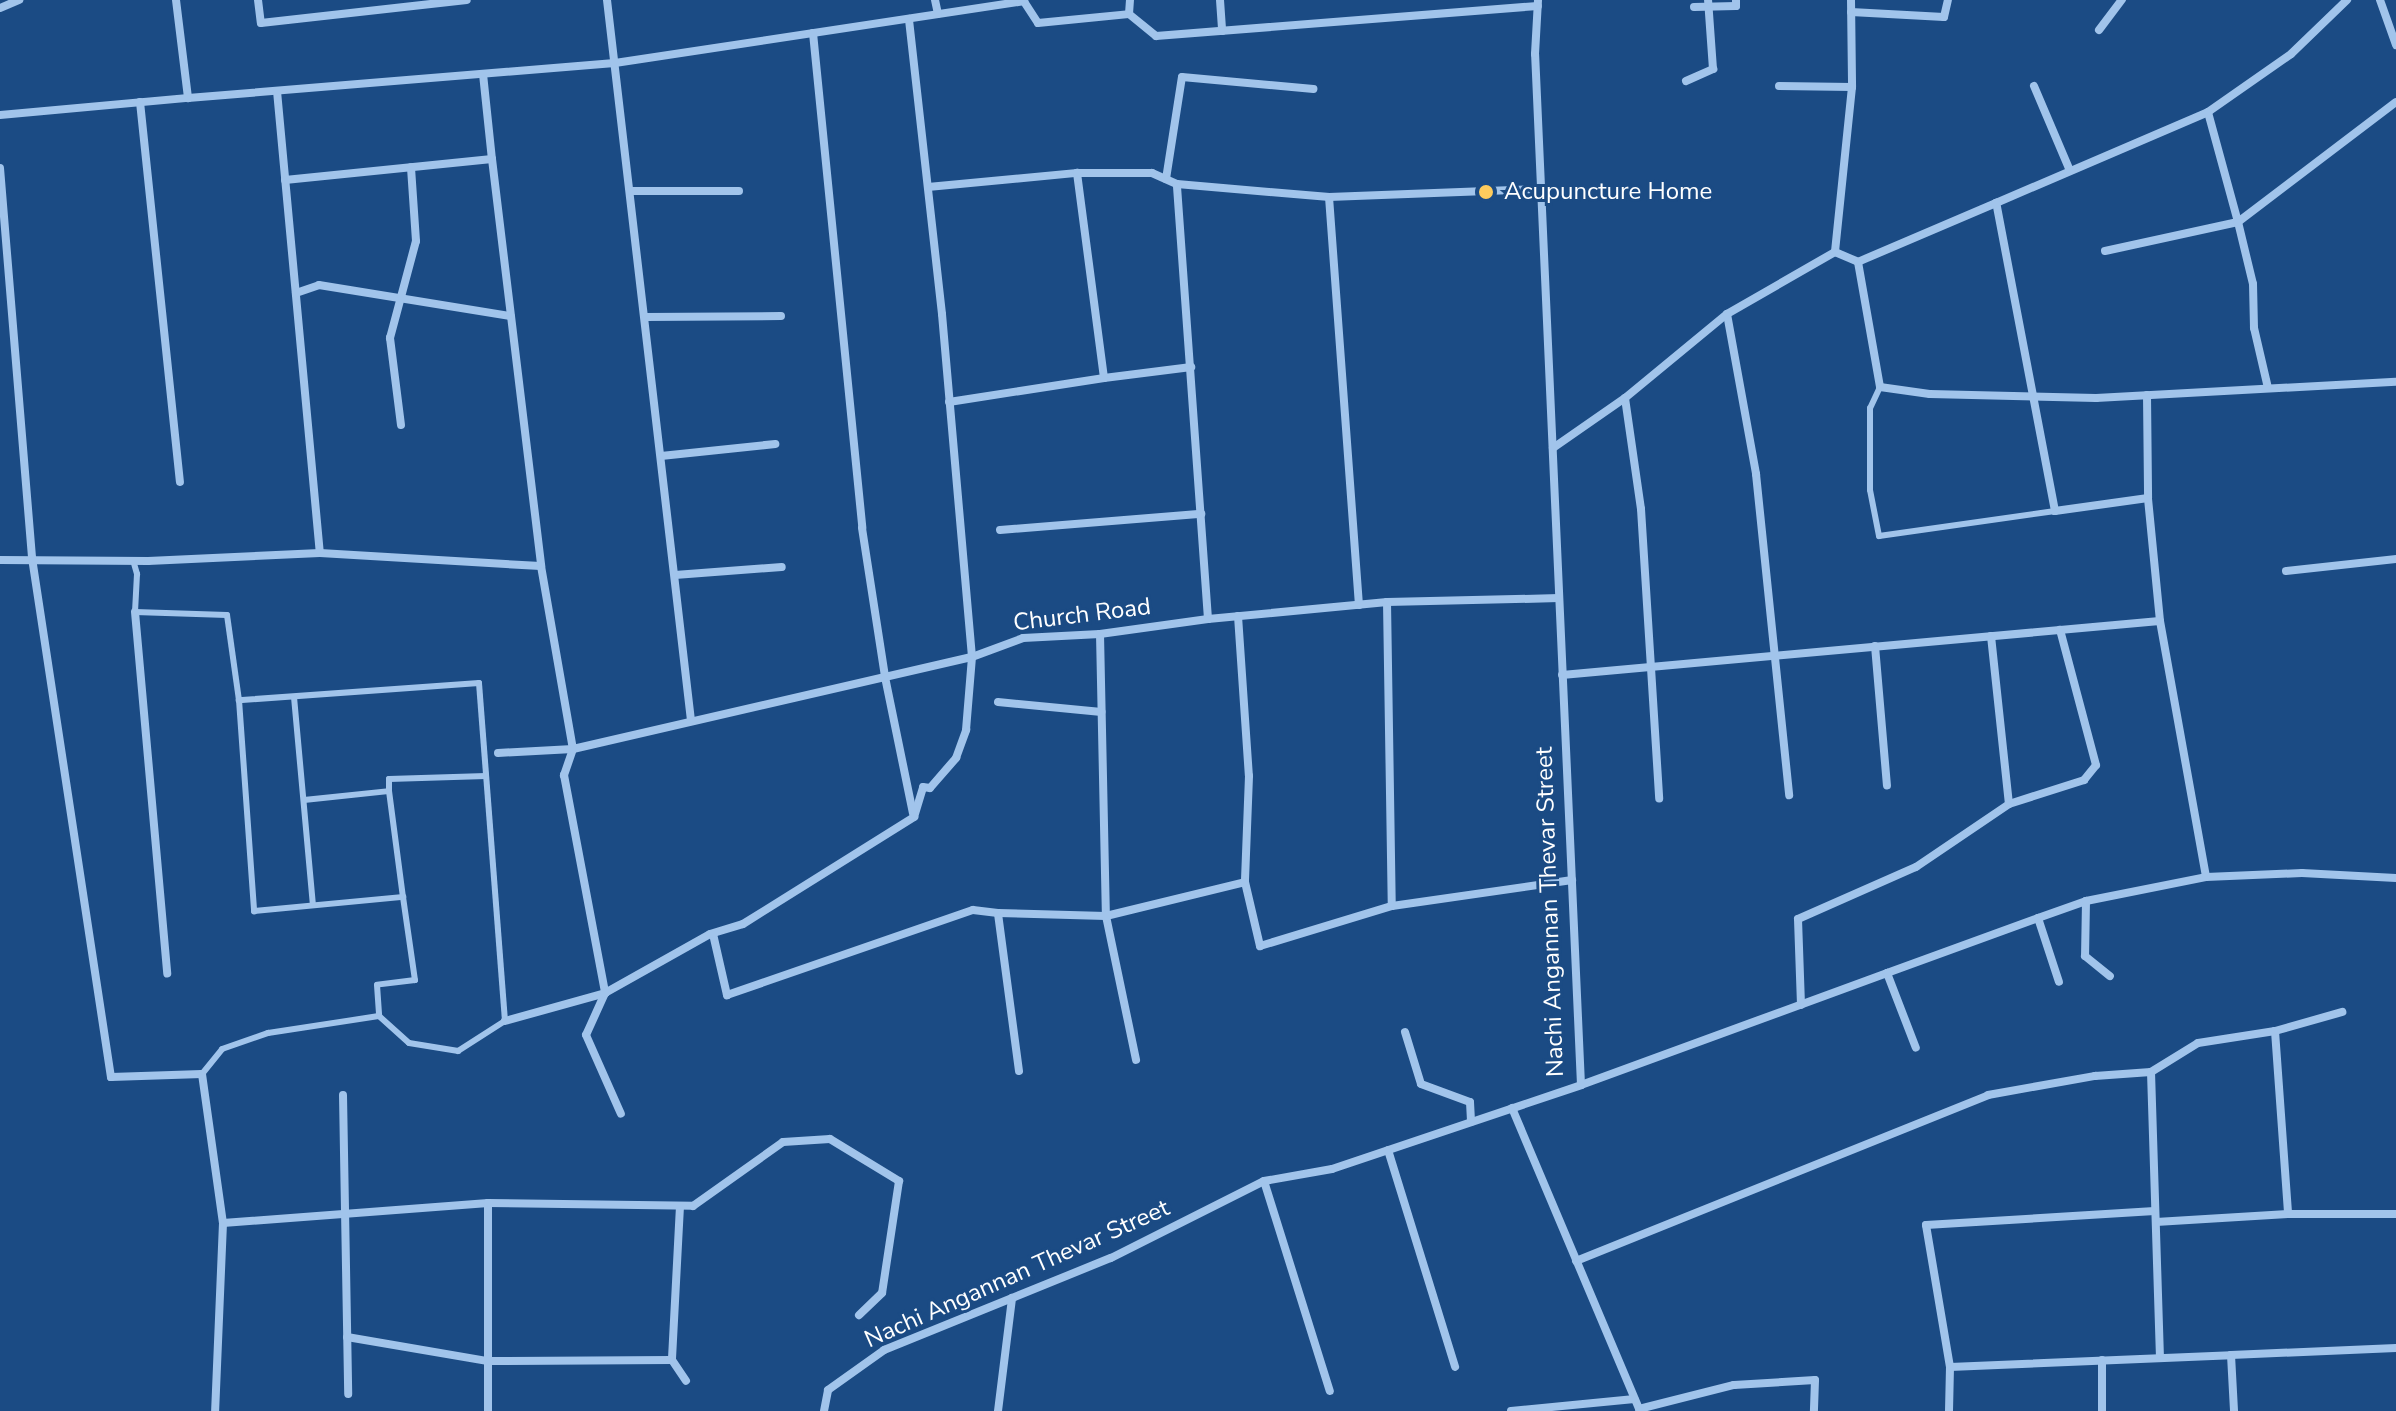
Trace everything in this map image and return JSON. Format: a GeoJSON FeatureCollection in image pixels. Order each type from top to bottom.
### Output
{"type":"FeatureCollection","features":[{"type":"Feature","properties":{"kind":"street"},"geometry":{"type":"LineString","coordinates":[[0,8],[19,0]]}},
{"type":"Feature","properties":{"kind":"street"},"geometry":{"type":"LineString","coordinates":[[176,0],[188,98]]}},
{"type":"Feature","properties":{"kind":"street"},"geometry":{"type":"LineString","coordinates":[[258,0],[261,23],[464,0]]}},
{"type":"Feature","properties":{"kind":"street"},"geometry":{"type":"LineString","coordinates":[[607,0],[691,721]]}},
{"type":"Feature","properties":{"kind":"street"},"geometry":{"type":"LineString","coordinates":[[935,0],[938,14]]}},
{"type":"Feature","properties":{"kind":"street"},"geometry":{"type":"LineString","coordinates":[[1129,14],[1130,0]]}},
{"type":"Feature","properties":{"kind":"street"},"geometry":{"type":"LineString","coordinates":[[1220,0],[1222,31]]}},
{"type":"Feature","properties":{"kind":"street"},"geometry":{"type":"LineString","coordinates":[[1694,7],[1709,4],[1736,6],[1736,0]]}},
{"type":"Feature","properties":{"kind":"street"},"geometry":{"type":"LineString","coordinates":[[1835,252],[1852,87],[1851,0]]}},
{"type":"Feature","properties":{"kind":"street"},"geometry":{"type":"LineString","coordinates":[[1851,12],[1944,17],[1948,0]]}},
{"type":"Feature","properties":{"kind":"street"},"geometry":{"type":"LineString","coordinates":[[2099,30],[2122,0]]}},
{"type":"Feature","properties":{"kind":"street"},"geometry":{"type":"LineString","coordinates":[[1835,252],[1858,262],[2208,112],[2291,54],[2347,0]]}},
{"type":"Feature","properties":{"kind":"street"},"geometry":{"type":"LineString","coordinates":[[2380,0],[2396,45]]}},
{"type":"Feature","properties":{"kind":"street"},"geometry":{"type":"LineString","coordinates":[[0,115],[615,63],[1024,1],[1038,23],[1129,14],[1156,36],[1538,3]]}},
{"type":"Feature","properties":{"kind":"street","name":"Nachi Angannan Thevar Street"},"geometry":{"type":"LineString","coordinates":[[824,1411],[828,1390],[884,1350],[1111,1258],[1264,1181],[1332,1169],[1581,1085],[1535,54],[1538,3]]}},
{"type":"Feature","properties":{"kind":"street"},"geometry":{"type":"LineString","coordinates":[[1686,81],[1713,69],[1709,4]]}},
{"type":"Feature","properties":{"kind":"street"},"geometry":{"type":"LineString","coordinates":[[505,1021],[605,993],[713,934],[743,924],[914,817],[923,787],[930,788],[956,758],[966,730],[972,657],[909,19]]}},
{"type":"Feature","properties":{"kind":"street"},"geometry":{"type":"LineString","coordinates":[[813,33],[862,528],[885,677],[914,817]]}},
{"type":"Feature","properties":{"kind":"street"},"geometry":{"type":"LineString","coordinates":[[483,74],[541,566],[573,749],[564,775],[605,993],[586,1035],[621,1114]]}},
{"type":"Feature","properties":{"kind":"street"},"geometry":{"type":"LineString","coordinates":[[1166,179],[1182,77],[1313,89]]}},
{"type":"Feature","properties":{"kind":"street"},"geometry":{"type":"LineString","coordinates":[[1779,86],[1852,87]]}},
{"type":"Feature","properties":{"kind":"street"},"geometry":{"type":"LineString","coordinates":[[2034,86],[2070,171]]}},
{"type":"Feature","properties":{"kind":"street"},"geometry":{"type":"LineString","coordinates":[[277,91],[320,553]]}},
{"type":"Feature","properties":{"kind":"street"},"geometry":{"type":"LineString","coordinates":[[140,102],[180,482]]}},
{"type":"Feature","properties":{"kind":"street"},"geometry":{"type":"LineString","coordinates":[[2105,251],[2238,222],[2396,102]]}},
{"type":"Feature","properties":{"kind":"street"},"geometry":{"type":"LineString","coordinates":[[2208,112],[2253,284],[2254,328],[2268,388]]}},
{"type":"Feature","properties":{"kind":"street"},"geometry":{"type":"LineString","coordinates":[[285,180],[492,159]]}},
{"type":"Feature","properties":{"kind":"street"},"geometry":{"type":"LineString","coordinates":[[401,425],[390,338],[416,241],[411,167]]}},
{"type":"Feature","properties":{"kind":"street"},"geometry":{"type":"LineString","coordinates":[[0,168],[32,558],[111,1077],[202,1074],[223,1223],[215,1411]]}},
{"type":"Feature","properties":{"kind":"street"},"geometry":{"type":"LineString","coordinates":[[928,187],[1077,173],[1152,173],[1177,184],[1329,197],[1541,189]]}},
{"type":"Feature","properties":{"kind":"street"},"geometry":{"type":"LineString","coordinates":[[1077,173],[1104,378]]}},
{"type":"Feature","properties":{"kind":"street"},"geometry":{"type":"LineString","coordinates":[[1177,184],[1208,619]]}},
{"type":"Feature","properties":{"kind":"street"},"geometry":{"type":"LineString","coordinates":[[630,191],[739,191]]}},
{"type":"Feature","properties":{"kind":"street"},"geometry":{"type":"LineString","coordinates":[[1329,197],[1359,605]]}},
{"type":"Feature","properties":{"kind":"street"},"geometry":{"type":"LineString","coordinates":[[1996,203],[2055,511],[2148,498]]}},
{"type":"Feature","properties":{"kind":"street"},"geometry":{"type":"LineString","coordinates":[[1553,448],[1625,398],[1727,314],[1835,252]]}},
{"type":"Feature","properties":{"kind":"street"},"geometry":{"type":"LineString","coordinates":[[1858,262],[1880,387],[1930,394],[2096,398],[2396,382]]}},
{"type":"Feature","properties":{"kind":"street"},"geometry":{"type":"LineString","coordinates":[[296,293],[319,285],[511,316]]}},
{"type":"Feature","properties":{"kind":"street"},"geometry":{"type":"LineString","coordinates":[[1727,314],[1756,474],[1789,795]]}},
{"type":"Feature","properties":{"kind":"street"},"geometry":{"type":"LineString","coordinates":[[645,317],[781,316]]}},
{"type":"Feature","properties":{"kind":"street"},"geometry":{"type":"LineString","coordinates":[[949,402],[1191,367]]}},
{"type":"Feature","properties":{"kind":"street"},"geometry":{"type":"LineString","coordinates":[[2147,395],[2148,498],[2160,621],[2206,877]]}},
{"type":"Feature","properties":{"kind":"street"},"geometry":{"type":"LineString","coordinates":[[1625,398],[1641,509],[1659,798]]}},
{"type":"Feature","properties":{"kind":"street"},"geometry":{"type":"LineString","coordinates":[[661,456],[775,444]]}},
{"type":"Feature","properties":{"kind":"street"},"geometry":{"type":"LineString","coordinates":[[1000,530],[1201,514]]}},
{"type":"Feature","properties":{"kind":"street"},"geometry":{"type":"LineString","coordinates":[[0,560],[133,560],[320,553],[541,566]]}},
{"type":"Feature","properties":{"kind":"street"},"geometry":{"type":"LineString","coordinates":[[2286,571],[2396,559]]}},
{"type":"Feature","properties":{"kind":"street"},"geometry":{"type":"LineString","coordinates":[[675,575],[782,567]]}},
{"type":"Feature","properties":{"kind":"street","name":"Church Road"},"geometry":{"type":"LineString","coordinates":[[498,753],[573,749],[972,657],[1023,638],[1100,634],[1208,619],[1387,602],[1559,598]]}},
{"type":"Feature","properties":{"kind":"street"},"geometry":{"type":"LineString","coordinates":[[1387,602],[1392,906]]}},
{"type":"Feature","properties":{"kind":"street"},"geometry":{"type":"LineString","coordinates":[[135,612],[167,974]]}},
{"type":"Feature","properties":{"kind":"street"},"geometry":{"type":"LineString","coordinates":[[1238,616],[1249,776],[1245,882],[1260,946],[1392,906],[1572,880]]}},
{"type":"Feature","properties":{"kind":"street"},"geometry":{"type":"LineString","coordinates":[[1562,675],[2160,621]]}},
{"type":"Feature","properties":{"kind":"street"},"geometry":{"type":"LineString","coordinates":[[1801,1005],[1798,919],[1916,867],[2009,804],[2084,780],[2096,765],[2060,630]]}},
{"type":"Feature","properties":{"kind":"street"},"geometry":{"type":"LineString","coordinates":[[1100,634],[1106,916],[1136,1060]]}},
{"type":"Feature","properties":{"kind":"street"},"geometry":{"type":"LineString","coordinates":[[1991,636],[2009,804]]}},
{"type":"Feature","properties":{"kind":"street"},"geometry":{"type":"LineString","coordinates":[[1875,646],[1887,785]]}},
{"type":"Feature","properties":{"kind":"street"},"geometry":{"type":"LineString","coordinates":[[998,702],[1102,712]]}},
{"type":"Feature","properties":{"kind":"street"},"geometry":{"type":"LineString","coordinates":[[1581,1085],[2086,901],[2206,877],[2302,873],[2396,878]]}},
{"type":"Feature","properties":{"kind":"street"},"geometry":{"type":"LineString","coordinates":[[713,934],[727,995],[973,910],[1106,916],[1245,882]]}},
{"type":"Feature","properties":{"kind":"street"},"geometry":{"type":"LineString","coordinates":[[2086,901],[2085,956],[2110,976]]}},
{"type":"Feature","properties":{"kind":"street"},"geometry":{"type":"LineString","coordinates":[[998,913],[1019,1071]]}},
{"type":"Feature","properties":{"kind":"street"},"geometry":{"type":"LineString","coordinates":[[2038,918],[2059,982]]}},
{"type":"Feature","properties":{"kind":"street"},"geometry":{"type":"LineString","coordinates":[[1887,973],[1916,1048]]}},
{"type":"Feature","properties":{"kind":"street"},"geometry":{"type":"LineString","coordinates":[[1576,1261],[1988,1095],[2095,1076],[2151,1072],[2198,1043],[2275,1031],[2342,1012]]}},
{"type":"Feature","properties":{"kind":"street"},"geometry":{"type":"LineString","coordinates":[[2275,1031],[2288,1214]]}},
{"type":"Feature","properties":{"kind":"street"},"geometry":{"type":"LineString","coordinates":[[1405,1032],[1421,1084],[1470,1102],[1471,1122]]}},
{"type":"Feature","properties":{"kind":"street"},"geometry":{"type":"LineString","coordinates":[[2151,1072],[2160,1358]]}},
{"type":"Feature","properties":{"kind":"street"},"geometry":{"type":"LineString","coordinates":[[343,1095],[348,1394]]}},
{"type":"Feature","properties":{"kind":"street"},"geometry":{"type":"LineString","coordinates":[[1512,1108],[1639,1410],[1734,1385],[1815,1380],[1814,1411]]}},
{"type":"Feature","properties":{"kind":"street","name":"Nachi Angannan Thevar Street"},"geometry":{"type":"LineString","coordinates":[[223,1223],[488,1203],[693,1206],[783,1142],[830,1139],[899,1181],[882,1293],[859,1315]]}},
{"type":"Feature","properties":{"kind":"street"},"geometry":{"type":"LineString","coordinates":[[1388,1150],[1455,1367]]}},
{"type":"Feature","properties":{"kind":"street"},"geometry":{"type":"LineString","coordinates":[[1264,1181],[1330,1391]]}},
{"type":"Feature","properties":{"kind":"street"},"geometry":{"type":"LineString","coordinates":[[488,1203],[488,1411]]}},
{"type":"Feature","properties":{"kind":"street"},"geometry":{"type":"LineString","coordinates":[[680,1206],[672,1360],[686,1381]]}},
{"type":"Feature","properties":{"kind":"street"},"geometry":{"type":"LineString","coordinates":[[1949,1411],[1950,1367],[1926,1225],[2155,1211]]}},
{"type":"Feature","properties":{"kind":"street"},"geometry":{"type":"LineString","coordinates":[[2156,1222],[2288,1214],[2396,1214]]}},
{"type":"Feature","properties":{"kind":"street"},"geometry":{"type":"LineString","coordinates":[[998,1411],[1012,1298]]}},
{"type":"Feature","properties":{"kind":"street"},"geometry":{"type":"LineString","coordinates":[[347,1337],[488,1361],[672,1360]]}},
{"type":"Feature","properties":{"kind":"street"},"geometry":{"type":"LineString","coordinates":[[1950,1367],[2396,1348]]}},
{"type":"Feature","properties":{"kind":"street"},"geometry":{"type":"LineString","coordinates":[[2231,1355],[2234,1411]]}},
{"type":"Feature","properties":{"kind":"street"},"geometry":{"type":"LineString","coordinates":[[2102,1360],[2102,1411]]}},
{"type":"Feature","properties":{"kind":"street"},"geometry":{"type":"LineString","coordinates":[[1511,1411],[1634,1399]]}},
{"type":"Feature","properties":{"kind":"lane"},"geometry":{"type":"LineString","coordinates":[[1880,387],[1870,408],[1870,490],[1879,536],[2055,511]]}},
{"type":"Feature","properties":{"kind":"lane"},"geometry":{"type":"LineString","coordinates":[[133,560],[137,574],[135,612],[227,615],[239,700],[254,911],[403,897]]}},
{"type":"Feature","properties":{"kind":"lane"},"geometry":{"type":"LineString","coordinates":[[239,700],[479,683],[505,1021],[458,1051],[409,1043],[379,1016],[377,985],[415,980],[389,779],[486,776]]}},
{"type":"Feature","properties":{"kind":"lane"},"geometry":{"type":"LineString","coordinates":[[294,697],[313,904]]}},
{"type":"Feature","properties":{"kind":"lane"},"geometry":{"type":"LineString","coordinates":[[484,756],[498,753]]}},
{"type":"Feature","properties":{"kind":"lane"},"geometry":{"type":"LineString","coordinates":[[304,800],[389,791]]}},
{"type":"Feature","properties":{"kind":"lane"},"geometry":{"type":"LineString","coordinates":[[202,1074],[222,1049],[268,1033],[379,1016]]}},
{"type":"Feature","properties":{"kind":"place","name":"Acupuncture Home"},"geometry":{"type":"Point","coordinates":[1486,192]}}]}
